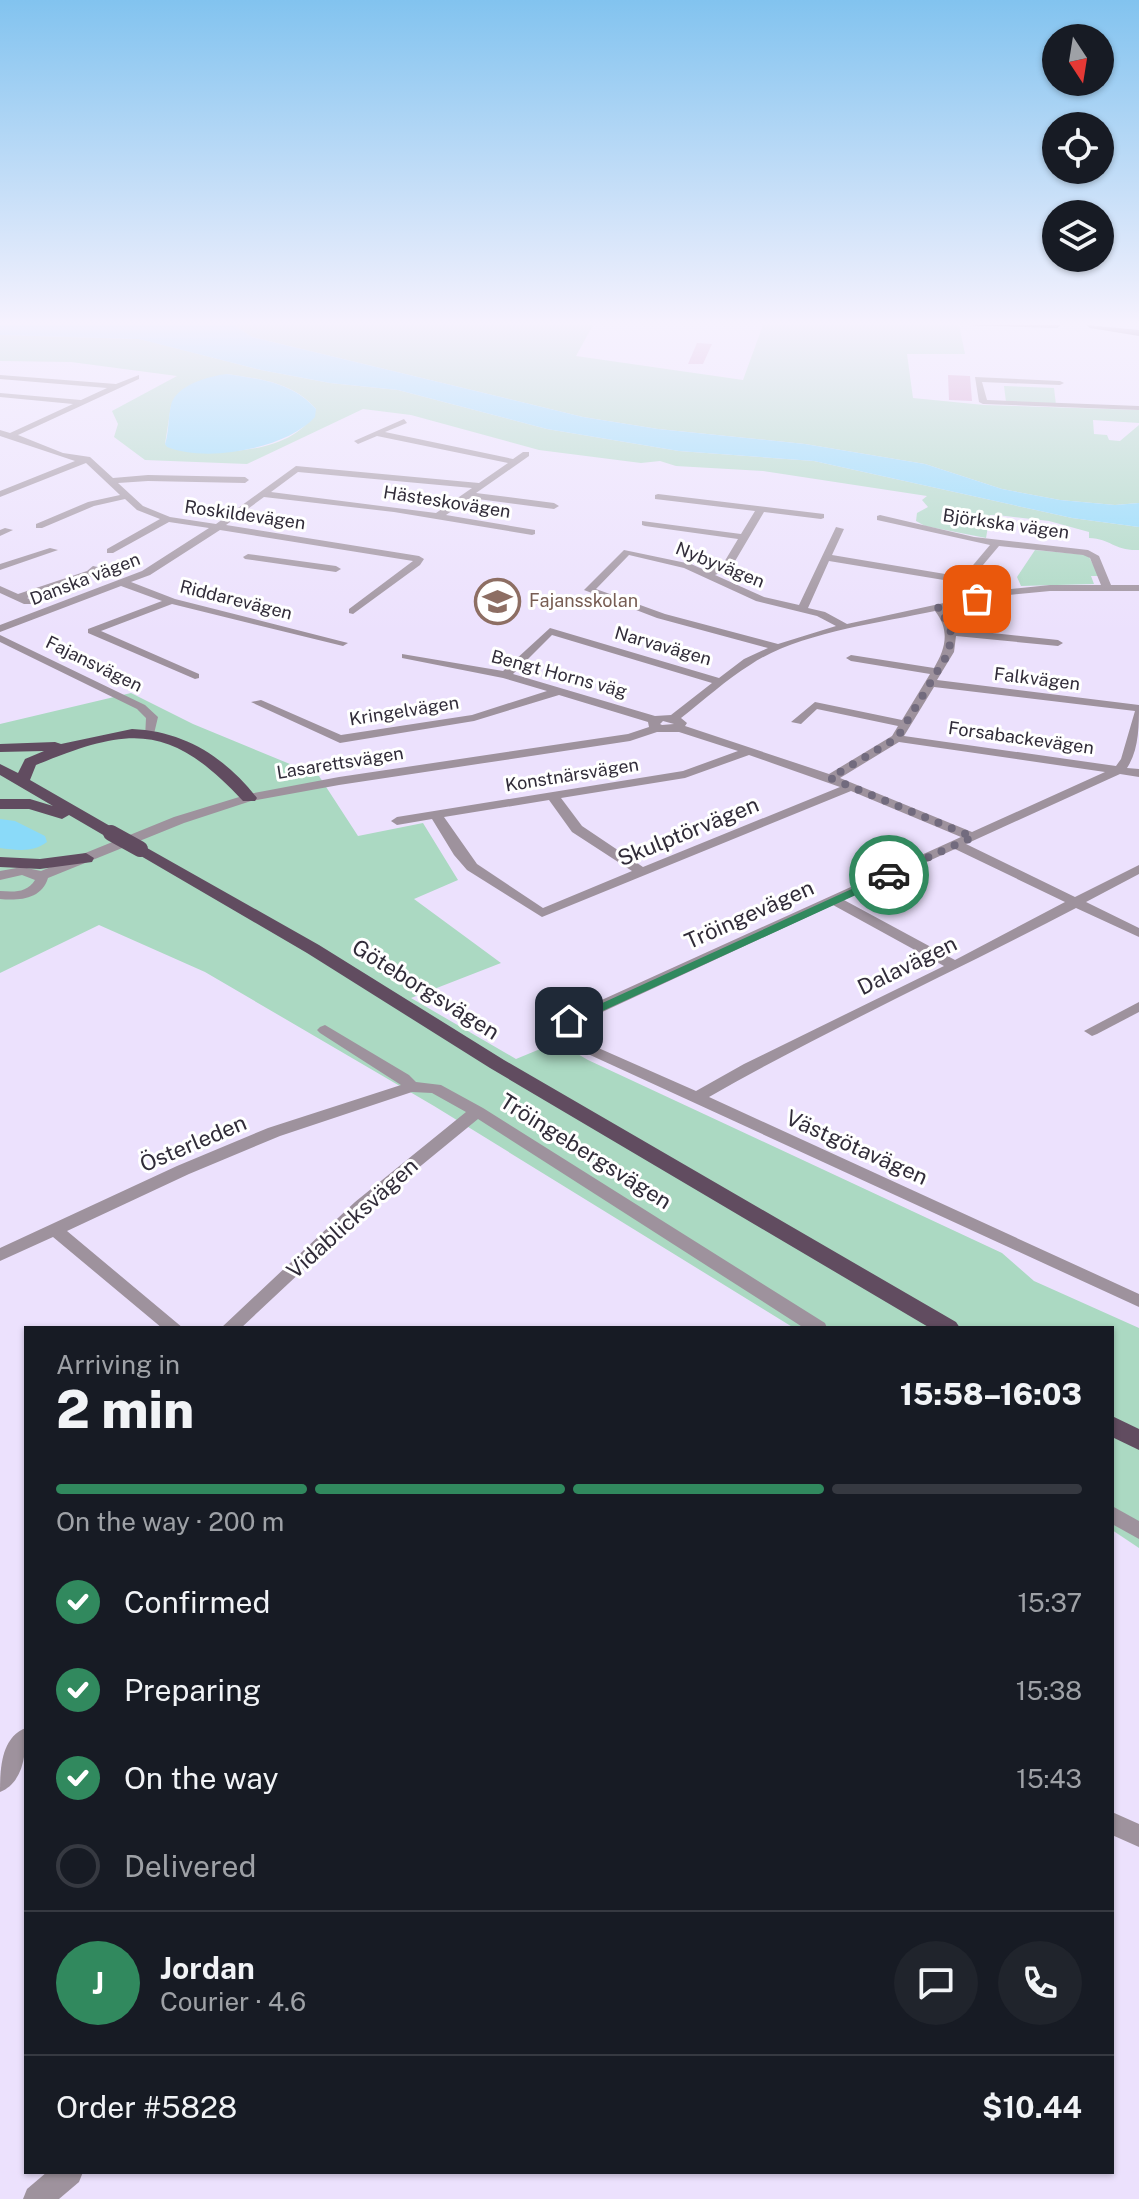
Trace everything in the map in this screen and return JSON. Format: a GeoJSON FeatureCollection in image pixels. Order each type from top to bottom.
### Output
{"type":"FeatureCollection","features":[{"type":"Feature","properties":{"kind":"main road"},"geometry":{"type":"LineString","coordinates":[[22,780],[30,762],[75,744],[112,735],[149,735],[192,747],[249,798]]}},
{"type":"Feature","properties":{"kind":"main road"},"geometry":{"type":"LineString","coordinates":[[0,748],[75,744]]}},
{"type":"Feature","properties":{"kind":"main road"},"geometry":{"type":"LineString","coordinates":[[0,769],[107,835]]}},
{"type":"Feature","properties":{"kind":"main road"},"geometry":{"type":"LineString","coordinates":[[0,804],[41,806],[107,835]]}},
{"type":"Feature","properties":{"kind":"main road","name":"Göteborgsvägen"},"geometry":{"type":"LineString","coordinates":[[107,835],[165,864],[313,949],[497,1064],[945,1326]]}},
{"type":"Feature","properties":{"kind":"main road"},"geometry":{"type":"LineString","coordinates":[[0,862],[40,864],[86,858]]}},
{"type":"Feature","properties":{"kind":"main road"},"geometry":{"type":"LineString","coordinates":[[1114,1426],[1139,1441]]}},
{"type":"Feature","properties":{"kind":"street"},"geometry":{"type":"LineString","coordinates":[[12,435],[28,428]]}},
{"type":"Feature","properties":{"kind":"street"},"geometry":{"type":"LineString","coordinates":[[358,441],[389,428]]}},
{"type":"Feature","properties":{"kind":"street"},"geometry":{"type":"LineString","coordinates":[[0,433],[12,435],[51,454],[87,459]]}},
{"type":"Feature","properties":{"kind":"street"},"geometry":{"type":"LineString","coordinates":[[377,433],[516,462]]}},
{"type":"Feature","properties":{"kind":"street"},"geometry":{"type":"LineString","coordinates":[[438,516],[526,454]]}},
{"type":"Feature","properties":{"kind":"street"},"geometry":{"type":"LineString","coordinates":[[0,494],[87,459]]}},
{"type":"Feature","properties":{"kind":"street","name":"Roskildevägen"},"geometry":{"type":"LineString","coordinates":[[87,459],[140,508],[168,519],[218,527],[261,546],[419,559],[353,611]]}},
{"type":"Feature","properties":{"kind":"street","name":"Danska vägen"},"geometry":{"type":"LineString","coordinates":[[0,629],[123,583],[162,564],[296,469],[480,486]]}},
{"type":"Feature","properties":{"kind":"street"},"geometry":{"type":"LineString","coordinates":[[113,481],[148,478],[245,480]]}},
{"type":"Feature","properties":{"kind":"street","name":"Hästeskovägen"},"geometry":{"type":"LineString","coordinates":[[262,494],[438,516],[532,532]]}},
{"type":"Feature","properties":{"kind":"street"},"geometry":{"type":"LineString","coordinates":[[469,495],[554,506]]}},
{"type":"Feature","properties":{"kind":"street"},"geometry":{"type":"LineString","coordinates":[[39,526],[91,504],[126,496]]}},
{"type":"Feature","properties":{"kind":"street"},"geometry":{"type":"LineString","coordinates":[[658,497],[821,516]]}},
{"type":"Feature","properties":{"kind":"street"},"geometry":{"type":"LineString","coordinates":[[709,574],[727,566],[761,509]]}},
{"type":"Feature","properties":{"kind":"street","name":"Björkska vägen"},"geometry":{"type":"LineString","coordinates":[[880,518],[996,543],[1085,552],[1094,556],[1107,588]]}},
{"type":"Feature","properties":{"kind":"street"},"geometry":{"type":"LineString","coordinates":[[110,551],[168,519]]}},
{"type":"Feature","properties":{"kind":"street"},"geometry":{"type":"LineString","coordinates":[[645,523],[744,537]]}},
{"type":"Feature","properties":{"kind":"street"},"geometry":{"type":"LineString","coordinates":[[802,609],[839,529]]}},
{"type":"Feature","properties":{"kind":"street"},"geometry":{"type":"LineString","coordinates":[[965,580],[996,543]]}},
{"type":"Feature","properties":{"kind":"street"},"geometry":{"type":"LineString","coordinates":[[261,546],[336,569]]}},
{"type":"Feature","properties":{"kind":"street"},"geometry":{"type":"LineString","coordinates":[[0,567],[53,550]]}},
{"type":"Feature","properties":{"kind":"street","name":"Nybyvägen"},"geometry":{"type":"LineString","coordinates":[[778,647],[661,616],[589,590],[627,552],[709,574],[760,599],[802,609],[845,627]]}},
{"type":"Feature","properties":{"kind":"street"},"geometry":{"type":"LineString","coordinates":[[826,557],[995,585],[1009,592]]}},
{"type":"Feature","properties":{"kind":"street"},"geometry":{"type":"LineString","coordinates":[[18,597],[91,573],[97,568]]}},
{"type":"Feature","properties":{"kind":"street","name":"Riddarevägen"},"geometry":{"type":"LineString","coordinates":[[123,583],[171,601],[343,643]]}},
{"type":"Feature","properties":{"kind":"street"},"geometry":{"type":"LineString","coordinates":[[973,837],[830,778],[676,723],[748,661],[778,647],[845,627],[1009,592],[1050,588],[1138,588],[1139,603]]}},
{"type":"Feature","properties":{"kind":"street"},"geometry":{"type":"LineString","coordinates":[[0,589],[48,610]]}},
{"type":"Feature","properties":{"kind":"street"},"geometry":{"type":"LineString","coordinates":[[171,601],[92,631],[195,676]]}},
{"type":"Feature","properties":{"kind":"street"},"geometry":{"type":"LineString","coordinates":[[830,778],[897,738],[949,652],[951,632],[937,608]]}},
{"type":"Feature","properties":{"kind":"street","name":"Narvavägen"},"geometry":{"type":"LineString","coordinates":[[505,675],[550,631],[720,682]]}},
{"type":"Feature","properties":{"kind":"street"},"geometry":{"type":"LineString","coordinates":[[951,632],[1058,643]]}},
{"type":"Feature","properties":{"kind":"street","name":"Fajansvägen"},"geometry":{"type":"LineString","coordinates":[[0,638],[141,707],[152,717],[149,735]]}},
{"type":"Feature","properties":{"kind":"street","name":"Bengt Horns väg"},"geometry":{"type":"LineString","coordinates":[[406,656],[505,675],[656,724]]}},
{"type":"Feature","properties":{"kind":"street","name":"Falkvägen"},"geometry":{"type":"LineString","coordinates":[[851,658],[934,677],[1139,711]]}},
{"type":"Feature","properties":{"kind":"street","name":"Kringelvägen"},"geometry":{"type":"LineString","coordinates":[[257,702],[340,739],[474,718],[559,691]]}},
{"type":"Feature","properties":{"kind":"street"},"geometry":{"type":"LineString","coordinates":[[797,722],[815,705],[905,724]]}},
{"type":"Feature","properties":{"kind":"street"},"geometry":{"type":"LineString","coordinates":[[1119,770],[1127,760],[1139,711]]}},
{"type":"Feature","properties":{"kind":"street","name":"Lasarettsvägen"},"geometry":{"type":"LineString","coordinates":[[0,876],[25,871],[41,876],[179,820],[249,798],[339,781],[630,737],[656,724],[676,723]]}},
{"type":"Feature","properties":{"kind":"street","name":"Forsabackevägen"},"geometry":{"type":"LineString","coordinates":[[897,738],[1139,773]]}},
{"type":"Feature","properties":{"kind":"street","name":"Konstnärsvägen"},"geometry":{"type":"LineString","coordinates":[[397,821],[685,774],[750,751]]}},
{"type":"Feature","properties":{"kind":"street","name":"Tröingevägen"},"geometry":{"type":"LineString","coordinates":[[562,1026],[578,1016],[1119,770]]}},
{"type":"Feature","properties":{"kind":"street","name":"Skulptörvägen"},"geometry":{"type":"LineString","coordinates":[[436,815],[472,867],[542,913],[850,787]]}},
{"type":"Feature","properties":{"kind":"street"},"geometry":{"type":"LineString","coordinates":[[553,796],[577,829],[642,872]]}},
{"type":"Feature","properties":{"kind":"street"},"geometry":{"type":"LineString","coordinates":[[957,845],[1139,933]]}},
{"type":"Feature","properties":{"kind":"street","name":"Dalavägen"},"geometry":{"type":"LineString","coordinates":[[695,1098],[1139,869]]}},
{"type":"Feature","properties":{"kind":"street","name":"Lasarettsvägen"},"geometry":{"type":"LineString","coordinates":[[0,895],[29,893],[42,884],[41,876]]}},
{"type":"Feature","properties":{"kind":"street"},"geometry":{"type":"LineString","coordinates":[[833,900],[955,966]]}},
{"type":"Feature","properties":{"kind":"street"},"geometry":{"type":"LineString","coordinates":[[1092,1031],[1139,1006]]}},
{"type":"Feature","properties":{"kind":"street","name":"Västgötavägen"},"geometry":{"type":"LineString","coordinates":[[562,1026],[571,1039],[582,1046],[1139,1301]]}},
{"type":"Feature","properties":{"kind":"street","name":"Tröingebergsvägen"},"geometry":{"type":"LineString","coordinates":[[325,1030],[403,1078],[411,1087],[435,1088],[477,1111],[815,1326]]}},
{"type":"Feature","properties":{"kind":"street","name":"Österleden"},"geometry":{"type":"LineString","coordinates":[[0,1255],[183,1170],[274,1132],[411,1087]]}},
{"type":"Feature","properties":{"kind":"street","name":"Vidablicksvägen"},"geometry":{"type":"LineString","coordinates":[[232,1326],[361,1206],[477,1111]]}},
{"type":"Feature","properties":{"kind":"street"},"geometry":{"type":"LineString","coordinates":[[55,1230],[172,1326]]}},
{"type":"Feature","properties":{"kind":"street"},"geometry":{"type":"LineString","coordinates":[[1114,1515],[1139,1531]]}},
{"type":"Feature","properties":{"kind":"street"},"geometry":{"type":"LineString","coordinates":[[0,1781],[24,1741]]}},
{"type":"Feature","properties":{"kind":"street"},"geometry":{"type":"LineString","coordinates":[[1114,1824],[1139,1836]]}},
{"type":"Feature","properties":{"kind":"street"},"geometry":{"type":"LineString","coordinates":[[37,2199],[67,2174]]}},
{"type":"Feature","properties":{"kind":"green space"},"geometry":{"type":"Polygon","coordinates":[[[117,428],[168,428],[165,444],[203,451],[226,451],[271,444],[302,428],[324,428],[247,464],[145,460],[114,437],[117,428]]]}},
{"type":"Feature","properties":{"kind":"green space"},"geometry":{"type":"Polygon","coordinates":[[[457,428],[542,428],[679,451],[814,461],[1072,518],[1139,527],[1139,550],[1124,549],[1089,538],[1089,532],[1049,521],[997,515],[990,515],[986,538],[925,526],[916,521],[917,513],[928,507],[922,500],[927,496],[763,471],[676,466],[660,461],[641,463],[539,450],[457,428]]]}},
{"type":"Feature","properties":{"kind":"green space"},"geometry":{"type":"Polygon","coordinates":[[[649,428],[1094,428],[1094,434],[1107,435],[1109,440],[1120,441],[1139,428],[1139,503],[1115,505],[1060,500],[1002,489],[925,464],[805,444],[649,428]]]}},
{"type":"Feature","properties":{"kind":"green space"},"geometry":{"type":"Polygon","coordinates":[[[1035,550],[1088,555],[1099,576],[1091,576],[1094,584],[1021,586],[1017,577],[1035,550]]]}},
{"type":"Feature","properties":{"kind":"green space"},"geometry":{"type":"Polygon","coordinates":[[[131,693],[193,724],[319,776],[358,836],[423,823],[458,880],[414,899],[501,963],[411,998],[516,1059],[557,1042],[588,1060],[1002,1253],[1034,1281],[1139,1328],[1139,1548],[1114,1531],[1114,1326],[791,1326],[434,1106],[205,972],[99,925],[0,973],[0,724],[131,693]]]}},
{"type":"Feature","properties":{"kind":"water"},"geometry":{"type":"Polygon","coordinates":[[[168,428],[302,428],[266,445],[203,454],[167,447],[168,428]]]}},
{"type":"Feature","properties":{"kind":"water"},"geometry":{"type":"Polygon","coordinates":[[[542,428],[649,428],[805,444],[925,464],[1002,489],[1060,500],[1115,505],[1139,503],[1139,527],[1072,518],[814,461],[679,451],[542,428]]]}},
{"type":"Feature","properties":{"kind":"water"},"geometry":{"type":"Polygon","coordinates":[[[0,819],[15,821],[45,836],[47,842],[30,849],[0,848],[0,819]]]}},
{"type":"Feature","properties":{"kind":"way so far"},"geometry":{"type":"LineString","coordinates":[[889,875],[973,837],[830,778],[897,738],[949,652],[951,632],[937,608],[977,599]]}},
{"type":"Feature","properties":{"kind":"place","name":"Fajansskolan"},"geometry":{"type":"Point","coordinates":[498,601]}},
{"type":"Feature","properties":{"kind":"route"},"geometry":{"type":"LineString","coordinates":[[569,1021],[889,875]]}}]}
